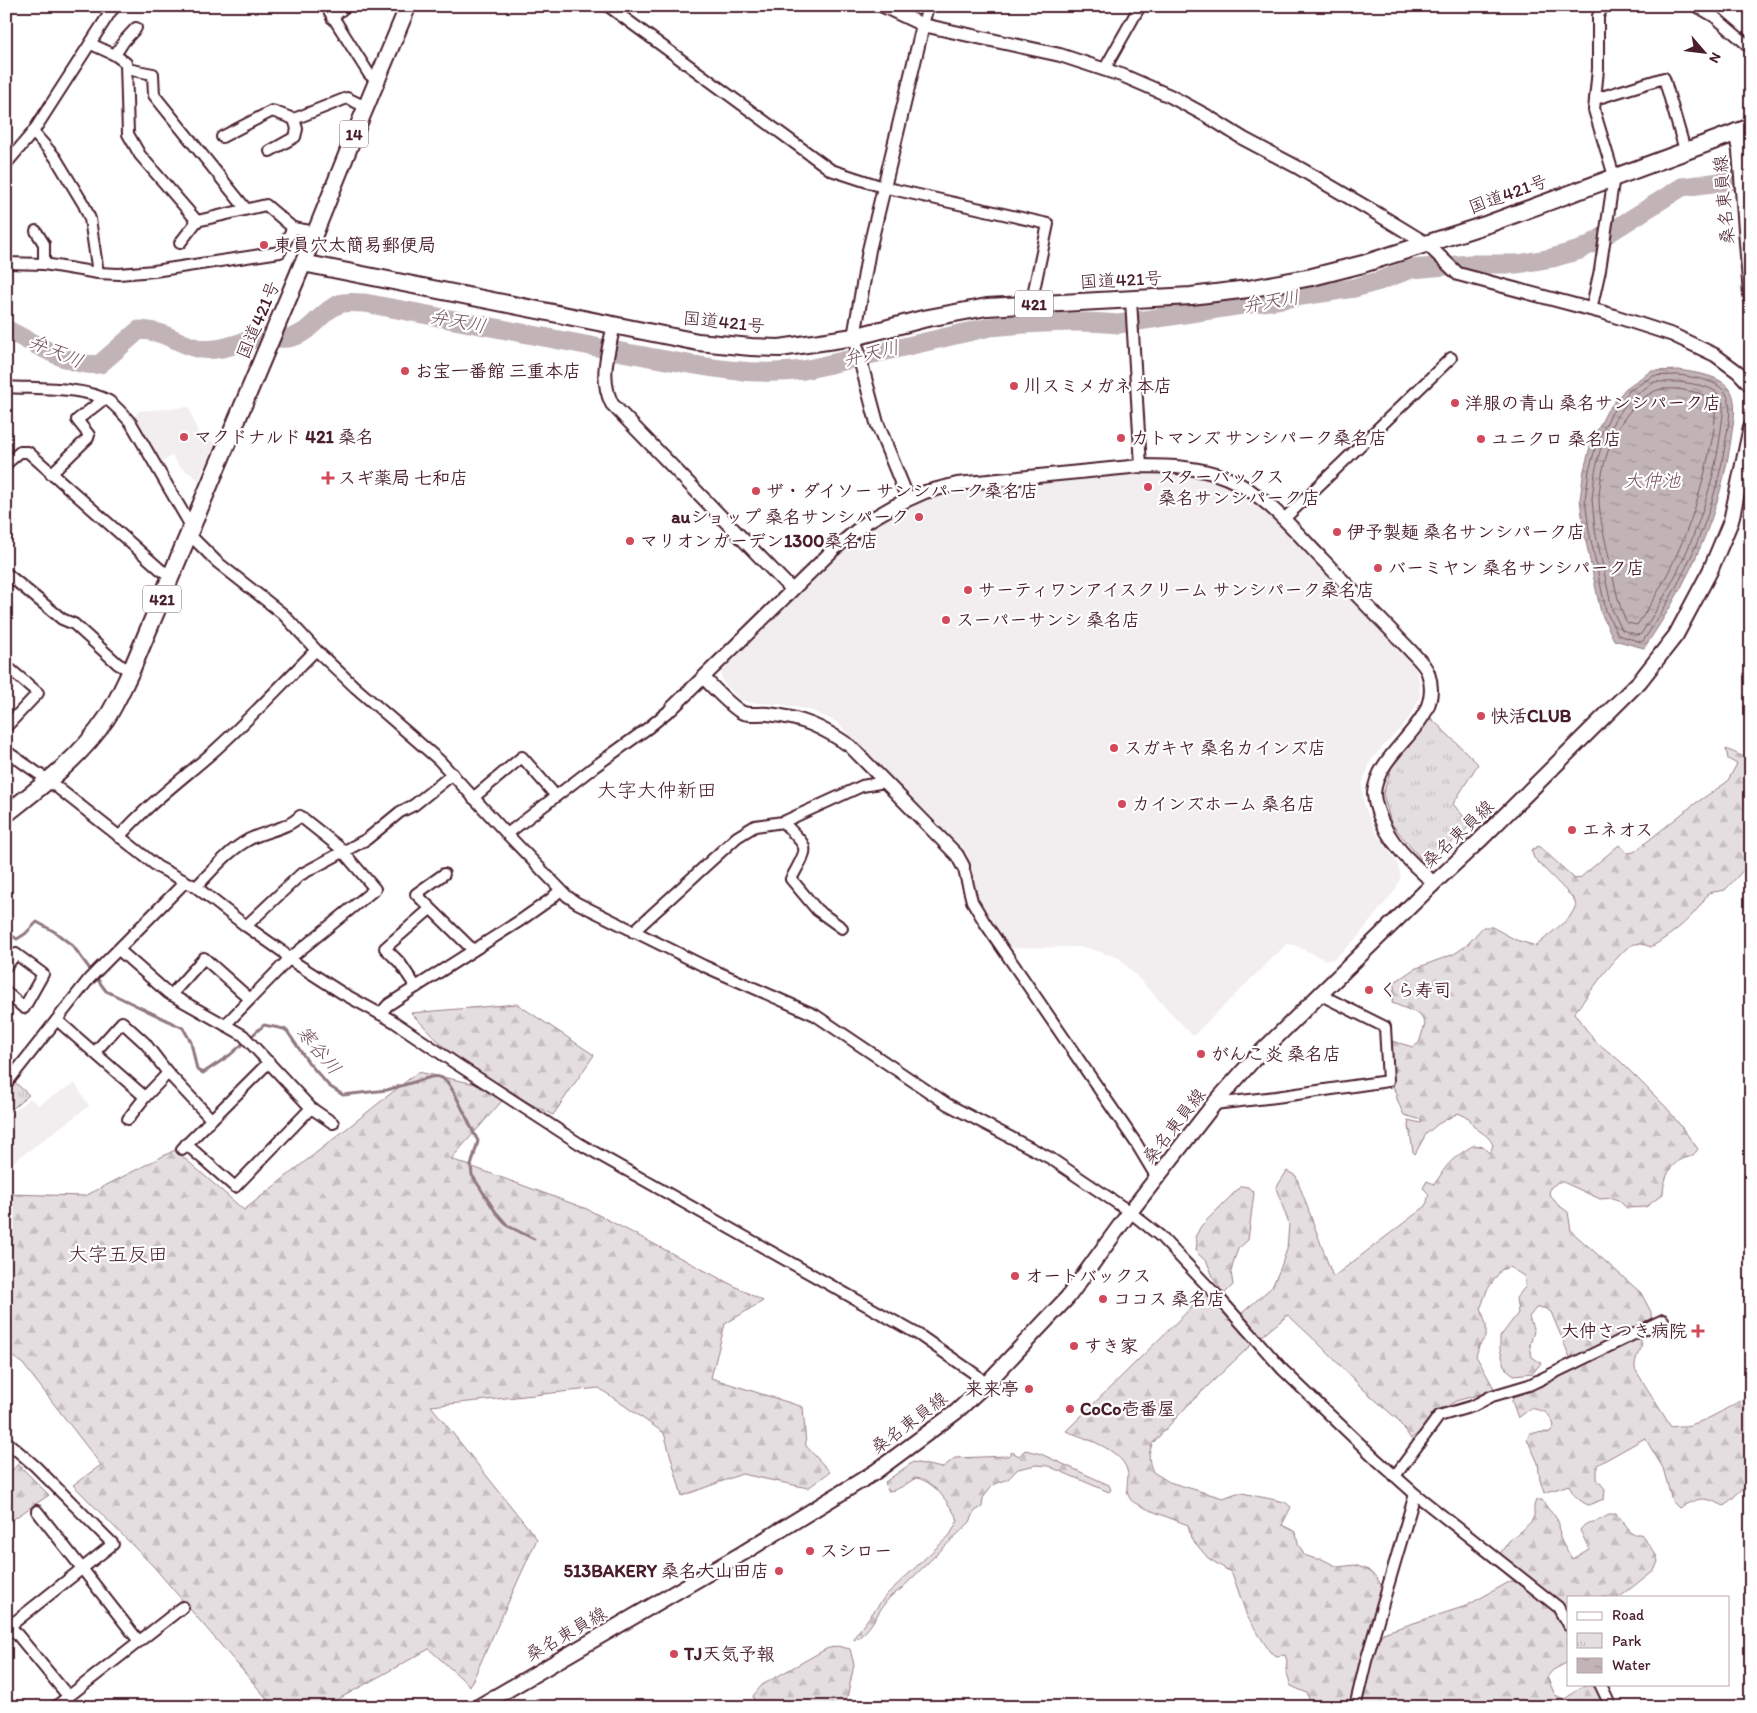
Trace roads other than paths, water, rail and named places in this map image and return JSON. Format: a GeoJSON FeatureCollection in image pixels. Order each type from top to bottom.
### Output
{"type":"FeatureCollection","features":[{"type":"Feature","properties":{"kind":"highway","name":"国道421号"},"geometry":{"type":"LineString","coordinates":[[6,814],[49,781],[76,756],[94,735],[118,699],[132,671],[303,263],[613,333],[751,347],[780,348],[855,342],[923,319],[987,307],[1031,304],[1132,305],[1248,289],[1312,277],[1363,264],[1488,224],[1744,129]]}},
{"type":"Feature","properties":{"kind":"main road","name":"14"},"geometry":{"type":"LineString","coordinates":[[303,263],[408,6]]}},
{"type":"Feature","properties":{"kind":"main road","name":"桑名東員線"},"geometry":{"type":"LineString","coordinates":[[1744,129],[1740,151],[1751,296]]}},
{"type":"Feature","properties":{"kind":"main road","name":"桑名東員線"},"geometry":{"type":"LineString","coordinates":[[478,1707],[743,1553],[874,1472],[956,1412],[986,1384],[1068,1297],[1130,1212],[1214,1104],[1254,1059],[1434,883],[1480,841],[1640,681],[1676,635],[1710,571],[1731,521],[1751,427]]}},
{"type":"Feature","properties":{"kind":"street"},"geometry":{"type":"LineString","coordinates":[[326,6],[369,74],[376,81]]}},
{"type":"Feature","properties":{"kind":"street"},"geometry":{"type":"LineString","coordinates":[[332,18],[346,6]]}},
{"type":"Feature","properties":{"kind":"street"},"geometry":{"type":"LineString","coordinates":[[608,6],[831,170],[883,187],[1048,224],[1031,304]]}},
{"type":"Feature","properties":{"kind":"street"},"geometry":{"type":"LineString","coordinates":[[883,6],[923,25],[969,37],[1060,55],[1124,76],[1207,116],[1244,139],[1376,212],[1427,244],[1458,274],[1591,310],[1673,336],[1714,355],[1738,372],[1751,386]]}},
{"type":"Feature","properties":{"kind":"street"},"geometry":{"type":"LineString","coordinates":[[908,499],[877,423],[855,342],[869,250],[928,6]]}},
{"type":"Feature","properties":{"kind":"street"},"geometry":{"type":"LineString","coordinates":[[1104,70],[1140,6]]}},
{"type":"Feature","properties":{"kind":"street"},"geometry":{"type":"LineString","coordinates":[[1591,310],[1602,258],[1614,176],[1594,110],[1598,69],[1598,16],[1603,6]]}},
{"type":"Feature","properties":{"kind":"street"},"geometry":{"type":"LineString","coordinates":[[1696,6],[1715,17],[1751,48]]}},
{"type":"Feature","properties":{"kind":"street"},"geometry":{"type":"LineString","coordinates":[[6,164],[33,132],[91,44],[110,8]]}},
{"type":"Feature","properties":{"kind":"street"},"geometry":{"type":"LineString","coordinates":[[115,55],[136,28]]}},
{"type":"Feature","properties":{"kind":"street"},"geometry":{"type":"LineString","coordinates":[[91,44],[115,55],[126,63],[128,134],[140,155],[197,221]]}},
{"type":"Feature","properties":{"kind":"street"},"geometry":{"type":"LineString","coordinates":[[127,69],[152,74],[154,94],[246,209]]}},
{"type":"Feature","properties":{"kind":"street"},"geometry":{"type":"LineString","coordinates":[[1595,99],[1664,78],[1685,150]]}},
{"type":"Feature","properties":{"kind":"street"},"geometry":{"type":"LineString","coordinates":[[222,136],[272,111],[294,119],[347,98],[366,107]]}},
{"type":"Feature","properties":{"kind":"street"},"geometry":{"type":"LineString","coordinates":[[270,151],[295,137],[297,129],[294,119]]}},
{"type":"Feature","properties":{"kind":"street"},"geometry":{"type":"LineString","coordinates":[[33,132],[55,157],[84,205],[90,219],[98,273]]}},
{"type":"Feature","properties":{"kind":"street"},"geometry":{"type":"LineString","coordinates":[[180,243],[197,221],[266,205],[293,228],[316,232]]}},
{"type":"Feature","properties":{"kind":"street"},"geometry":{"type":"LineString","coordinates":[[6,263],[44,264],[98,273],[119,274],[154,271],[280,252],[293,228]]}},
{"type":"Feature","properties":{"kind":"street"},"geometry":{"type":"LineString","coordinates":[[36,230],[44,244],[44,264]]}},
{"type":"Feature","properties":{"kind":"street"},"geometry":{"type":"LineString","coordinates":[[1132,305],[1141,466]]}},
{"type":"Feature","properties":{"kind":"street"},"geometry":{"type":"LineString","coordinates":[[613,333],[606,364],[605,384],[608,396],[617,410],[792,590]]}},
{"type":"Feature","properties":{"kind":"street"},"geometry":{"type":"LineString","coordinates":[[1284,519],[1451,358]]}},
{"type":"Feature","properties":{"kind":"street"},"geometry":{"type":"LineString","coordinates":[[6,387],[76,391],[93,394],[117,408],[131,423],[190,531],[217,562],[283,614],[316,650],[356,688],[453,774],[473,798],[560,890],[577,903],[633,932],[815,1015],[946,1104],[1050,1158],[1130,1212],[1160,1236],[1308,1395],[1415,1494],[1558,1607],[1567,1623]]}},
{"type":"Feature","properties":{"kind":"street"},"geometry":{"type":"LineString","coordinates":[[51,474],[88,438],[88,431],[78,420],[104,399]]}},
{"type":"Feature","properties":{"kind":"street"},"geometry":{"type":"LineString","coordinates":[[6,464],[20,452],[28,452],[160,570],[172,576]]}},
{"type":"Feature","properties":{"kind":"street"},"geometry":{"type":"LineString","coordinates":[[507,834],[671,709],[792,590],[851,534],[868,521],[908,499],[957,484],[1141,466],[1166,466],[1201,470],[1225,477],[1253,493],[1284,519],[1428,671],[1431,688],[1429,704],[1424,715],[1390,757],[1378,778],[1374,794],[1380,817],[1397,848],[1434,883]]}},
{"type":"Feature","properties":{"kind":"street"},"geometry":{"type":"LineString","coordinates":[[6,573],[62,619],[74,624],[118,664],[132,671]]}},
{"type":"Feature","properties":{"kind":"street"},"geometry":{"type":"LineString","coordinates":[[119,837],[139,816],[213,752],[316,650]]}},
{"type":"Feature","properties":{"kind":"street"},"geometry":{"type":"LineString","coordinates":[[6,672],[11,670],[38,693],[6,727]]}},
{"type":"Feature","properties":{"kind":"street"},"geometry":{"type":"LineString","coordinates":[[704,678],[743,713],[793,718],[815,724],[830,732],[850,746],[958,855],[963,866],[972,901],[985,923],[1136,1143],[1157,1178]]}},
{"type":"Feature","properties":{"kind":"street"},"geometry":{"type":"LineString","coordinates":[[6,751],[49,781],[158,867],[196,887],[283,952],[289,959],[342,993],[393,1021],[455,1064],[580,1144],[919,1335],[975,1374],[986,1384]]}},
{"type":"Feature","properties":{"kind":"street"},"geometry":{"type":"LineString","coordinates":[[473,798],[522,757],[556,796]]}},
{"type":"Feature","properties":{"kind":"street"},"geometry":{"type":"LineString","coordinates":[[246,926],[300,875],[367,839],[400,812],[414,805],[453,774]]}},
{"type":"Feature","properties":{"kind":"street"},"geometry":{"type":"LineString","coordinates":[[633,932],[737,837],[755,826],[783,822],[862,786],[885,782]]}},
{"type":"Feature","properties":{"kind":"street"},"geometry":{"type":"LineString","coordinates":[[196,887],[240,845],[251,838],[295,822],[300,816],[329,838],[375,889],[289,959],[225,1025]]}},
{"type":"Feature","properties":{"kind":"street"},"geometry":{"type":"LineString","coordinates":[[783,822],[805,845],[806,852],[791,879],[817,910],[842,928]]}},
{"type":"Feature","properties":{"kind":"street"},"geometry":{"type":"LineString","coordinates":[[444,874],[416,894],[473,950]]}},
{"type":"Feature","properties":{"kind":"street"},"geometry":{"type":"LineString","coordinates":[[8,1079],[89,979],[185,882]]}},
{"type":"Feature","properties":{"kind":"street"},"geometry":{"type":"LineString","coordinates":[[380,1014],[388,1005],[551,899],[560,890]]}},
{"type":"Feature","properties":{"kind":"street"},"geometry":{"type":"LineString","coordinates":[[416,987],[412,978],[385,948],[430,909]]}},
{"type":"Feature","properties":{"kind":"street"},"geometry":{"type":"LineString","coordinates":[[119,950],[171,995],[243,1035],[311,1108],[332,1123]]}},
{"type":"Feature","properties":{"kind":"street"},"geometry":{"type":"LineString","coordinates":[[6,966],[16,954],[44,974],[24,1008],[6,992]]}},
{"type":"Feature","properties":{"kind":"street"},"geometry":{"type":"LineString","coordinates":[[171,995],[204,958],[250,999]]}},
{"type":"Feature","properties":{"kind":"street"},"geometry":{"type":"LineString","coordinates":[[1214,1104],[1388,1081],[1385,1027],[1320,995]]}},
{"type":"Feature","properties":{"kind":"street"},"geometry":{"type":"LineString","coordinates":[[57,1020],[145,1096]]}},
{"type":"Feature","properties":{"kind":"street"},"geometry":{"type":"LineString","coordinates":[[95,1052],[122,1022],[145,1043],[168,1073],[211,1119]]}},
{"type":"Feature","properties":{"kind":"street"},"geometry":{"type":"LineString","coordinates":[[269,1062],[184,1146],[235,1187],[311,1108]]}},
{"type":"Feature","properties":{"kind":"street"},"geometry":{"type":"LineString","coordinates":[[128,1119],[145,1096],[168,1073]]}},
{"type":"Feature","properties":{"kind":"street"},"geometry":{"type":"LineString","coordinates":[[1396,1476],[1439,1416],[1472,1406],[1492,1396],[1529,1385],[1663,1320]]}},
{"type":"Feature","properties":{"kind":"street"},"geometry":{"type":"LineString","coordinates":[[6,1441],[35,1466],[113,1544],[8,1625],[68,1696]]}},
{"type":"Feature","properties":{"kind":"street"},"geometry":{"type":"LineString","coordinates":[[1355,1707],[1366,1661],[1415,1494]]}},
{"type":"Feature","properties":{"kind":"street"},"geometry":{"type":"LineString","coordinates":[[37,1511],[138,1640]]}},
{"type":"Feature","properties":{"kind":"street"},"geometry":{"type":"LineString","coordinates":[[55,1707],[138,1640],[183,1607]]}},
{"type":"Feature","properties":{"kind":"street"},"geometry":{"type":"LineString","coordinates":[[1601,1686],[1612,1707]]}},
{"type":"Feature","properties":{"kind":"water","name":"大仲池"},"geometry":{"type":"Polygon","coordinates":[[[1679,370],[1715,378],[1727,386],[1731,391],[1734,401],[1734,422],[1727,461],[1712,518],[1689,572],[1644,648],[1614,640],[1601,613],[1584,532],[1580,499],[1584,470],[1591,443],[1607,411],[1626,388],[1651,371],[1679,370]]]}},
{"type":"Feature","properties":{"kind":"waterway","name":"弁天川"},"geometry":{"type":"LineString","coordinates":[[6,329],[39,347],[65,358],[89,364],[100,364],[139,330],[157,332],[193,347],[207,350],[228,347],[254,339],[296,336],[303,333],[332,308],[348,302],[365,303],[693,365],[737,371],[782,372],[804,370],[990,327],[1054,322],[1119,324],[1354,288],[1411,269],[1470,264],[1518,264],[1552,258],[1580,250],[1593,243],[1682,187],[1751,178]]}},
{"type":"Feature","properties":{"kind":"waterway","name":"寒谷川"},"geometry":{"type":"LineString","coordinates":[[6,932],[17,939],[37,922],[55,932],[73,946],[106,991],[183,1028],[191,1042],[197,1070],[203,1073],[230,1055],[264,1025],[287,1031],[308,1062],[329,1086],[343,1095],[387,1090],[431,1077],[443,1079],[453,1091],[478,1141],[471,1166],[472,1175],[495,1211],[508,1226],[534,1239]]}},
{"type":"Feature","properties":{"kind":"place","name":"東員穴太簡易郵便局"},"geometry":{"type":"Point","coordinates":[264,245]}},
{"type":"Feature","properties":{"kind":"place","name":"お宝一番館 三重本店"},"geometry":{"type":"Point","coordinates":[405,371]}},
{"type":"Feature","properties":{"kind":"place","name":"川スミメガネ 本店"},"geometry":{"type":"Point","coordinates":[1014,386]}},
{"type":"Feature","properties":{"kind":"place","name":"洋服の青山 桑名サンシパーク店"},"geometry":{"type":"Point","coordinates":[1455,403]}},
{"type":"Feature","properties":{"kind":"place","name":"マクドナルド 421 桑名"},"geometry":{"type":"Point","coordinates":[184,437]}},
{"type":"Feature","properties":{"kind":"place","name":"カトマンズ サンシパーク桑名店"},"geometry":{"type":"Point","coordinates":[1121,438]}},
{"type":"Feature","properties":{"kind":"place","name":"ユニクロ 桑名店"},"geometry":{"type":"Point","coordinates":[1481,439]}},
{"type":"Feature","properties":{"kind":"place","name":"スギ薬局 七和店"},"geometry":{"type":"Point","coordinates":[328,478]}},
{"type":"Feature","properties":{"kind":"place","name":"スターバックス 桑名サンシパーク店"},"geometry":{"type":"Point","coordinates":[1148,487]}},
{"type":"Feature","properties":{"kind":"place","name":"ザ・ダイソー サンシパーク桑名店"},"geometry":{"type":"Point","coordinates":[756,491]}},
{"type":"Feature","properties":{"kind":"place","name":"auショップ 桑名サンシパーク"},"geometry":{"type":"Point","coordinates":[919,517]}},
{"type":"Feature","properties":{"kind":"place","name":"伊予製麺 桑名サンシパーク店"},"geometry":{"type":"Point","coordinates":[1337,532]}},
{"type":"Feature","properties":{"kind":"place","name":"マリオンガーデン1300桑名店"},"geometry":{"type":"Point","coordinates":[630,541]}},
{"type":"Feature","properties":{"kind":"place","name":"バーミヤン 桑名サンシパーク店"},"geometry":{"type":"Point","coordinates":[1378,568]}},
{"type":"Feature","properties":{"kind":"place","name":"サーティワンアイスクリーム サンシパーク桑名店"},"geometry":{"type":"Point","coordinates":[968,590]}},
{"type":"Feature","properties":{"kind":"place","name":"スーパーサンシ 桑名店"},"geometry":{"type":"Point","coordinates":[946,620]}},
{"type":"Feature","properties":{"kind":"place","name":"快活CLUB"},"geometry":{"type":"Point","coordinates":[1481,716]}},
{"type":"Feature","properties":{"kind":"place","name":"スガキヤ 桑名カインズ店"},"geometry":{"type":"Point","coordinates":[1114,748]}},
{"type":"Feature","properties":{"kind":"place","name":"カインズホーム 桑名店"},"geometry":{"type":"Point","coordinates":[1122,804]}},
{"type":"Feature","properties":{"kind":"place","name":"エネオス"},"geometry":{"type":"Point","coordinates":[1572,830]}},
{"type":"Feature","properties":{"kind":"place","name":"くら寿司"},"geometry":{"type":"Point","coordinates":[1369,990]}},
{"type":"Feature","properties":{"kind":"place","name":"がんこ炎 桑名店"},"geometry":{"type":"Point","coordinates":[1201,1054]}},
{"type":"Feature","properties":{"kind":"place","name":"オートバックス"},"geometry":{"type":"Point","coordinates":[1015,1276]}},
{"type":"Feature","properties":{"kind":"place","name":"ココス 桑名店"},"geometry":{"type":"Point","coordinates":[1103,1299]}},
{"type":"Feature","properties":{"kind":"place","name":"大仲さつき病院"},"geometry":{"type":"Point","coordinates":[1698,1331]}},
{"type":"Feature","properties":{"kind":"place","name":"すき家"},"geometry":{"type":"Point","coordinates":[1074,1346]}},
{"type":"Feature","properties":{"kind":"place","name":"来来亭"},"geometry":{"type":"Point","coordinates":[1029,1389]}},
{"type":"Feature","properties":{"kind":"place","name":"CoCo壱番屋"},"geometry":{"type":"Point","coordinates":[1070,1409]}},
{"type":"Feature","properties":{"kind":"place","name":"スシロー"},"geometry":{"type":"Point","coordinates":[810,1551]}},
{"type":"Feature","properties":{"kind":"place","name":"513BAKERY 桑名大山田店"},"geometry":{"type":"Point","coordinates":[779,1571]}},
{"type":"Feature","properties":{"kind":"place","name":"TJ天気予報"},"geometry":{"type":"Point","coordinates":[674,1654]}},
{"type":"Feature","properties":{"kind":"district","name":"大字大仲新田"},"geometry":{"type":"Point","coordinates":[657,790]}},
{"type":"Feature","properties":{"kind":"district","name":"大字五反田"},"geometry":{"type":"Point","coordinates":[118,1254]}}]}
